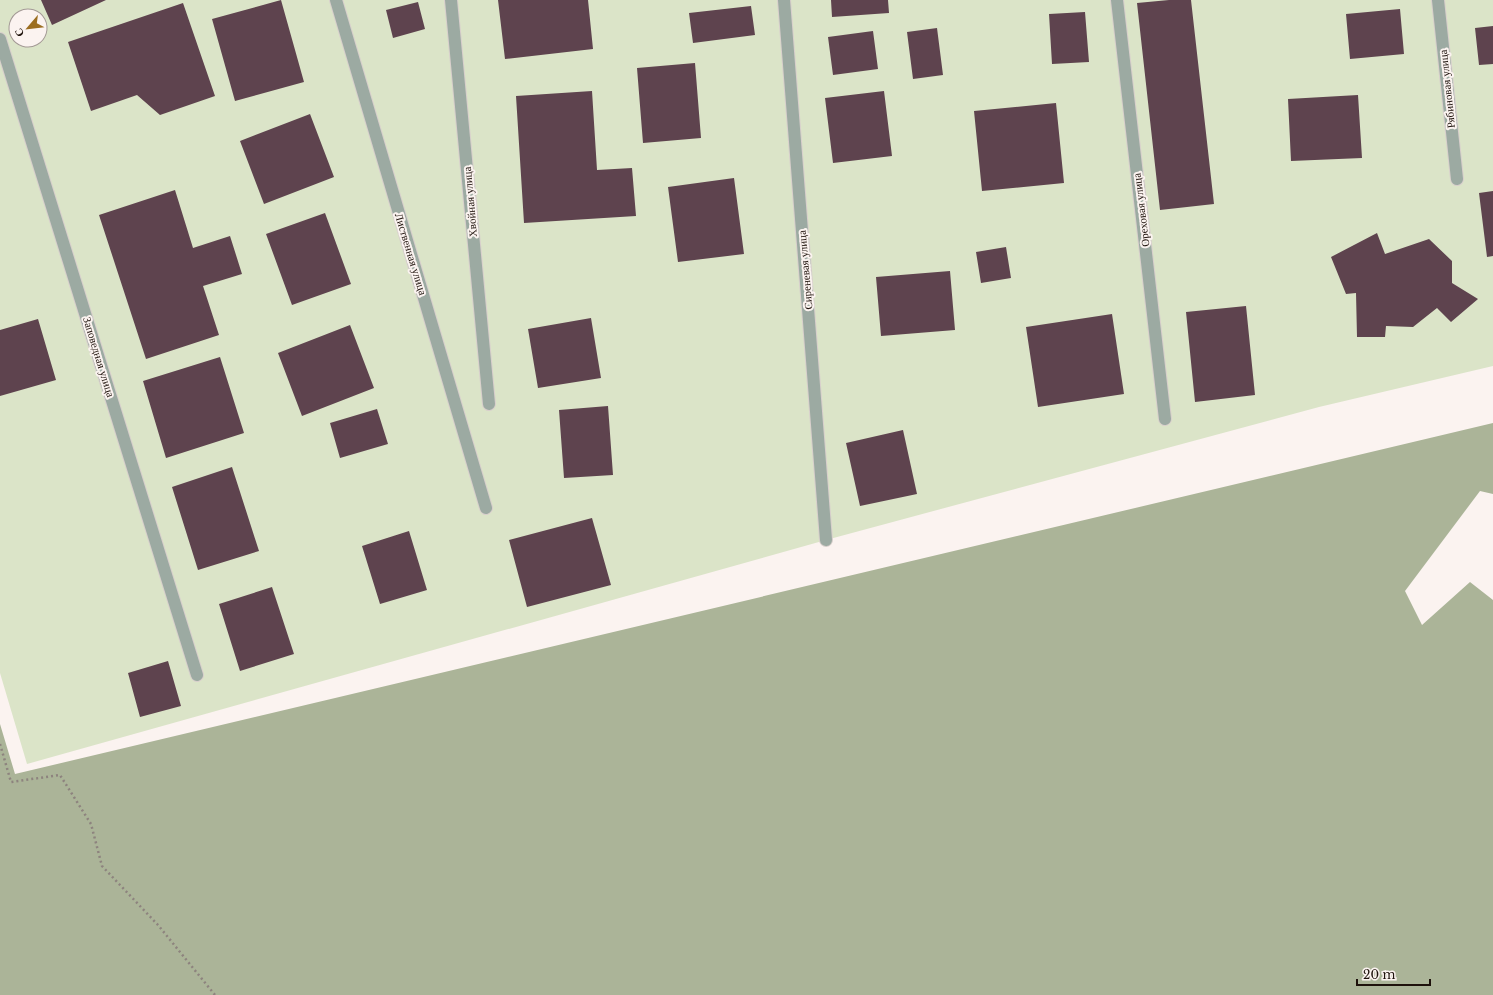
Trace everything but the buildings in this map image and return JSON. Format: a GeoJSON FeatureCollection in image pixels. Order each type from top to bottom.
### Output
{"type":"FeatureCollection","features":[{"type":"Feature","properties":{"kind":"street","name":"Лиственная улица"},"geometry":{"type":"LineString","coordinates":[[336,0],[486,508]]}},
{"type":"Feature","properties":{"kind":"street","name":"Хвойная улица"},"geometry":{"type":"LineString","coordinates":[[451,0],[489,404]]}},
{"type":"Feature","properties":{"kind":"street","name":"Сиреневая улица"},"geometry":{"type":"LineString","coordinates":[[784,0],[826,540]]}},
{"type":"Feature","properties":{"kind":"street","name":"Ореховая улица"},"geometry":{"type":"LineString","coordinates":[[1117,0],[1165,419]]}},
{"type":"Feature","properties":{"kind":"street","name":"Рябиновая улица"},"geometry":{"type":"LineString","coordinates":[[1438,0],[1457,178]]}},
{"type":"Feature","properties":{"kind":"street","name":"Заповедная улица"},"geometry":{"type":"LineString","coordinates":[[0,38],[197,675]]}},
{"type":"Feature","properties":{"kind":"path"},"geometry":{"type":"LineString","coordinates":[[0,744],[11,782],[60,775],[91,824],[102,866],[158,925],[215,995]]}},
{"type":"Feature","properties":{"kind":"green space"},"geometry":{"type":"Polygon","coordinates":[[[0,0],[1493,0],[1493,366],[1319,407],[826,540],[27,764],[0,673],[0,0]]]}},
{"type":"Feature","properties":{"kind":"green space"},"geometry":{"type":"Polygon","coordinates":[[[1493,423],[1493,494],[1480,491],[1405,591],[1422,625],[1470,582],[1493,600],[1493,995],[0,995],[0,724],[15,774],[1493,423]]]}}]}
